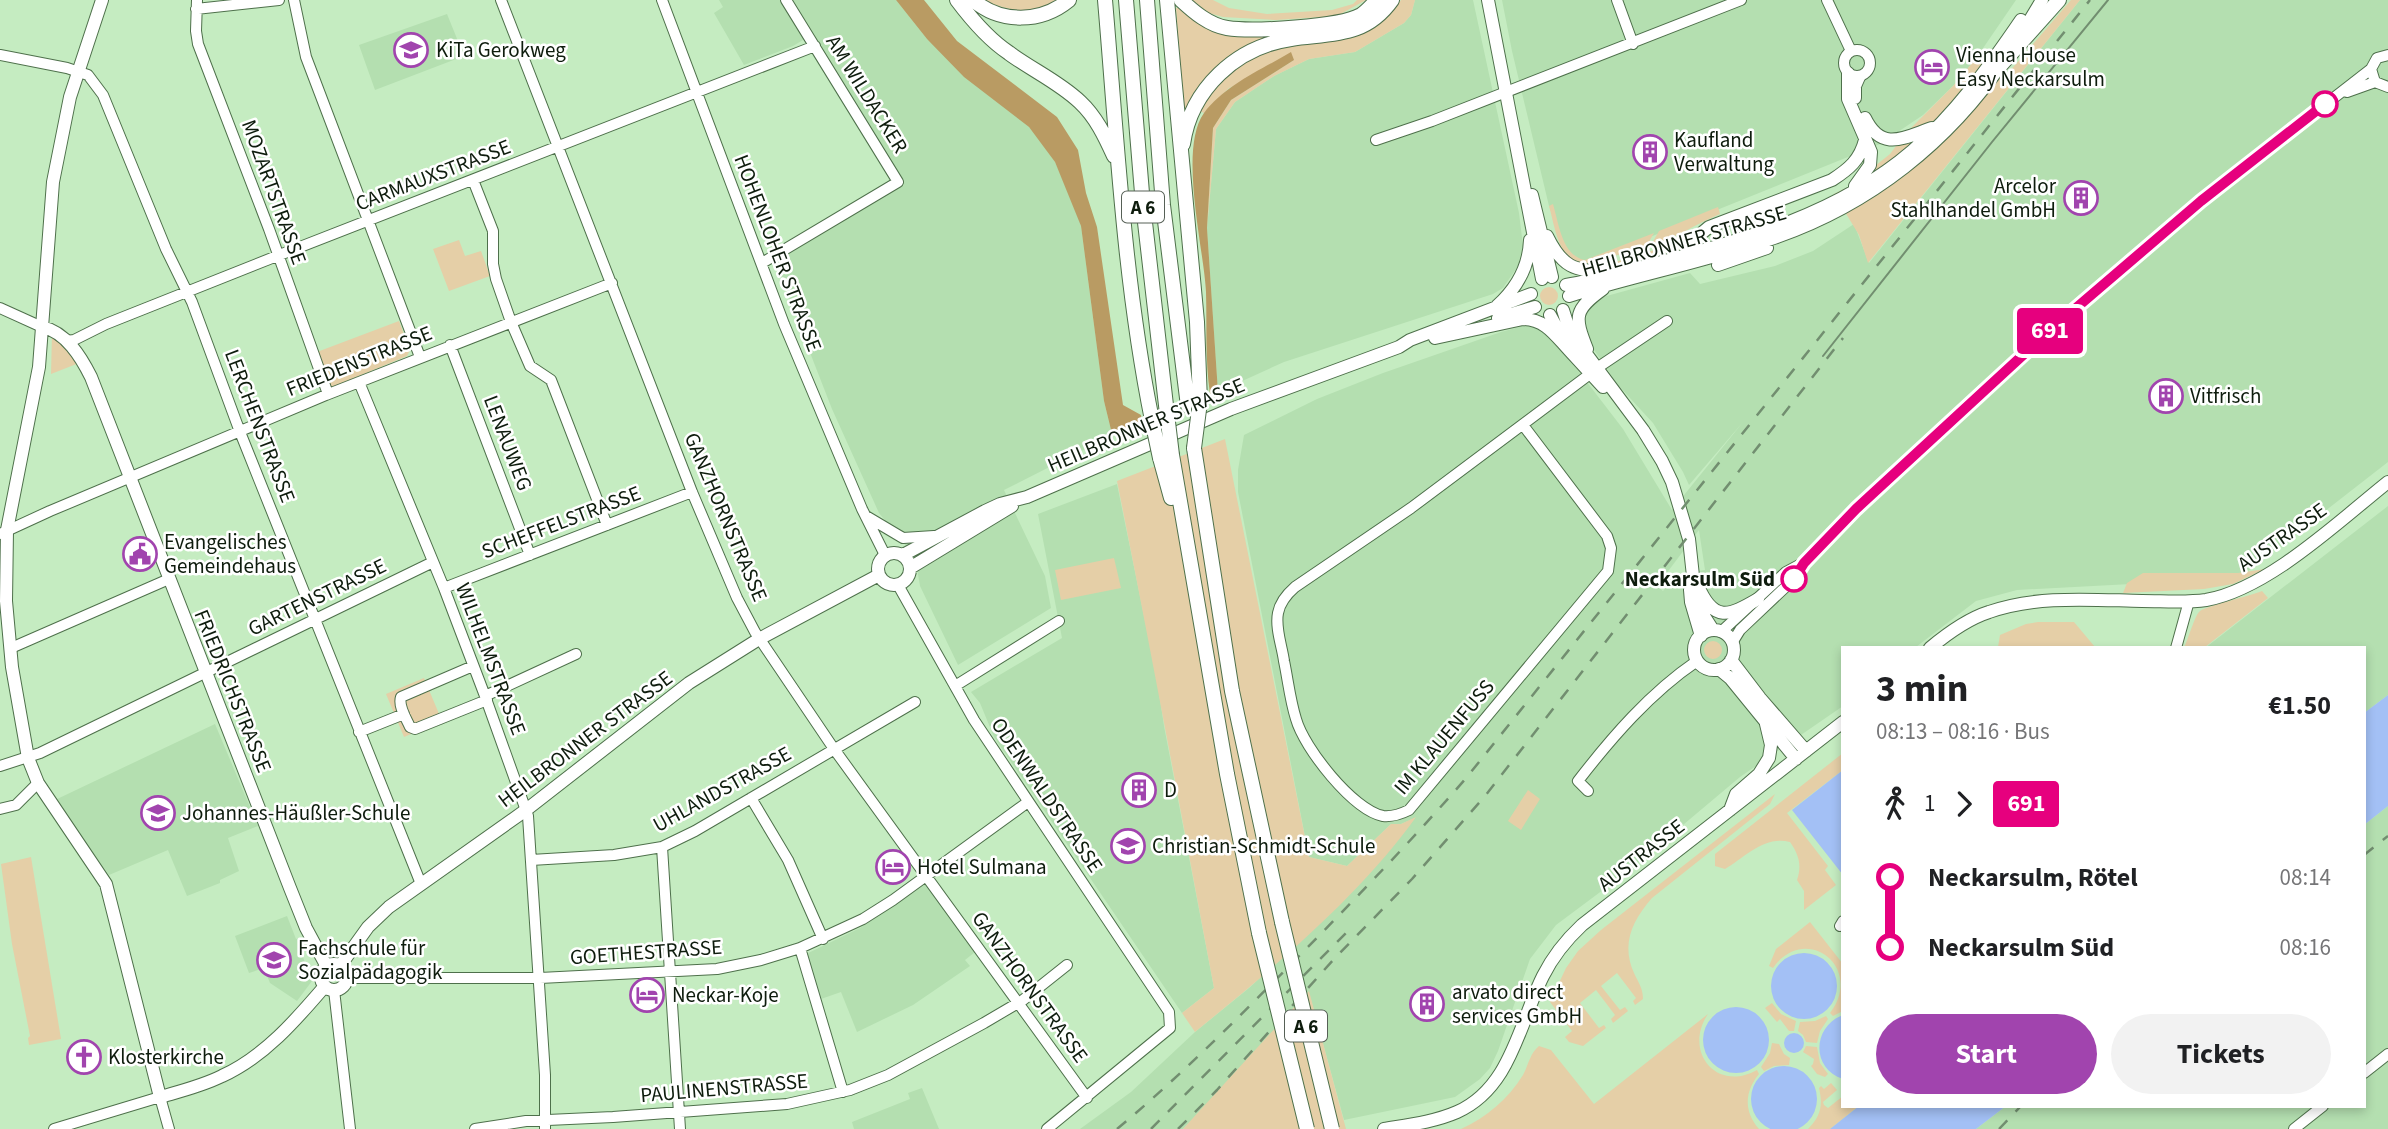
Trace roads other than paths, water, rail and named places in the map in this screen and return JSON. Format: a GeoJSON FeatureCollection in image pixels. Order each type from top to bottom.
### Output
{"type":"FeatureCollection","features":[{"type":"Feature","properties":{"kind":"highway"},"geometry":{"type":"LineString","coordinates":[[957,0],[972,21],[992,41],[1079,101],[1100,128],[1119,165]]}},
{"type":"Feature","properties":{"kind":"highway"},"geometry":{"type":"LineString","coordinates":[[973,0],[991,12],[1018,18],[1046,13],[1069,0]]}},
{"type":"Feature","properties":{"kind":"highway"},"geometry":{"type":"LineString","coordinates":[[1105,0],[1138,355],[1152,420],[1166,456]]}},
{"type":"Feature","properties":{"kind":"highway","name":"A 6"},"geometry":{"type":"LineString","coordinates":[[1126,0],[1143,205],[1167,414],[1166,456],[1191,570],[1244,863],[1307,1129]]}},
{"type":"Feature","properties":{"kind":"highway","name":"A 6"},"geometry":{"type":"LineString","coordinates":[[1147,0],[1163,205],[1194,404],[1194,448],[1232,691],[1282,922],[1332,1129]]}},
{"type":"Feature","properties":{"kind":"highway"},"geometry":{"type":"LineString","coordinates":[[1167,0],[1196,322],[1194,404]]}},
{"type":"Feature","properties":{"kind":"highway"},"geometry":{"type":"LineString","coordinates":[[1181,0],[1208,21],[1226,27],[1298,27],[1346,21],[1362,14],[1377,0]]}},
{"type":"Feature","properties":{"kind":"highway"},"geometry":{"type":"LineString","coordinates":[[1182,170],[1186,128],[1194,109],[1212,80],[1232,62],[1251,50],[1272,43],[1352,31],[1378,15],[1392,0]]}},
{"type":"Feature","properties":{"kind":"highway"},"geometry":{"type":"LineString","coordinates":[[1999,67],[2059,0]]}},
{"type":"Feature","properties":{"kind":"main road"},"geometry":{"type":"LineString","coordinates":[[102,0],[77,71],[61,141],[50,201],[39,367],[4,532],[6,601],[28,758],[38,783],[106,884],[160,1097],[206,1083],[247,1062],[329,988],[344,985],[347,978],[345,971],[333,967]]}},
{"type":"Feature","properties":{"kind":"main road"},"geometry":{"type":"LineString","coordinates":[[1488,0],[1547,278]]}},
{"type":"Feature","properties":{"kind":"main road","name":"HEILBRONNER STRASSE"},"geometry":{"type":"LineString","coordinates":[[1568,290],[1771,228],[1804,216],[1850,193],[1904,157],[1957,106],[1991,64],[2033,0]]}},
{"type":"Feature","properties":{"kind":"main road","name":"HEILBRONNER STRASSE"},"geometry":{"type":"LineString","coordinates":[[1568,290],[1606,286],[1776,237],[1838,210],[1879,187],[1940,139],[1978,96],[2042,0]]}},
{"type":"Feature","properties":{"kind":"main road"},"geometry":{"type":"LineString","coordinates":[[1854,75],[1855,100],[1874,133],[1888,140],[1902,141],[1936,127]]}},
{"type":"Feature","properties":{"kind":"main road"},"geometry":{"type":"LineString","coordinates":[[1850,193],[1870,165],[1871,152],[1848,99],[1854,75]]}},
{"type":"Feature","properties":{"kind":"main road"},"geometry":{"type":"LineString","coordinates":[[1703,232],[1709,227],[1832,180],[1850,168],[1862,153],[1866,140]]}},
{"type":"Feature","properties":{"kind":"main road"},"geometry":{"type":"LineString","coordinates":[[1718,265],[1810,232],[1879,187]]}},
{"type":"Feature","properties":{"kind":"main road"},"geometry":{"type":"LineString","coordinates":[[1533,215],[1553,249],[1568,265],[1589,271],[1618,273]]}},
{"type":"Feature","properties":{"kind":"main road"},"geometry":{"type":"LineString","coordinates":[[1491,311],[1513,289],[1527,264],[1533,215]]}},
{"type":"Feature","properties":{"kind":"main road"},"geometry":{"type":"LineString","coordinates":[[1569,350],[1550,315],[1533,301],[1533,288],[1547,278],[1560,279],[1568,290],[1563,310],[1570,332],[1593,368],[1662,461],[1672,482],[1688,536],[1702,611],[1712,633],[1732,643],[1734,651],[1731,660],[1719,669],[1709,669],[1697,661],[1695,645],[1712,633]]}},
{"type":"Feature","properties":{"kind":"main road"},"geometry":{"type":"LineString","coordinates":[[1593,368],[1577,323],[1578,313],[1586,301],[1606,286]]}},
{"type":"Feature","properties":{"kind":"main road","name":"HEILBRONNER STRASSE"},"geometry":{"type":"LineString","coordinates":[[1399,347],[1410,340],[1491,311],[1533,301]]}},
{"type":"Feature","properties":{"kind":"main road","name":"HEILBRONNER STRASSE"},"geometry":{"type":"LineString","coordinates":[[910,568],[1027,497],[1231,409],[1533,301]]}},
{"type":"Feature","properties":{"kind":"main road"},"geometry":{"type":"LineString","coordinates":[[1550,315],[1563,310]]}},
{"type":"Feature","properties":{"kind":"main road"},"geometry":{"type":"LineString","coordinates":[[1435,338],[1533,319],[1541,321],[1569,350],[1593,368]]}},
{"type":"Feature","properties":{"kind":"main road","name":"FRIEDRICHSTRASSE"},"geometry":{"type":"LineString","coordinates":[[42,327],[50,329],[77,351],[91,377],[297,905],[333,967]]}},
{"type":"Feature","properties":{"kind":"main road","name":"AUSTRASSE"},"geometry":{"type":"LineString","coordinates":[[1933,646],[1975,618],[2025,603],[2189,601],[2207,600],[2232,593],[2264,578],[2388,482]]}},
{"type":"Feature","properties":{"kind":"main road","name":"HEILBRONNER STRASSE"},"geometry":{"type":"LineString","coordinates":[[903,555],[1000,504],[1027,497]]}},
{"type":"Feature","properties":{"kind":"main road"},"geometry":{"type":"LineString","coordinates":[[894,553],[903,555],[910,568],[907,579],[898,585],[886,583],[878,575],[878,564],[885,555],[894,553]]}},
{"type":"Feature","properties":{"kind":"main road","name":"HEILBRONNER STRASSE"},"geometry":{"type":"LineString","coordinates":[[329,988],[321,978],[389,908],[526,810],[645,715],[759,639],[878,575]]}},
{"type":"Feature","properties":{"kind":"main road"},"geometry":{"type":"LineString","coordinates":[[1695,581],[1705,602],[1722,614],[1736,612],[1758,599]]}},
{"type":"Feature","properties":{"kind":"main road"},"geometry":{"type":"LineString","coordinates":[[1731,660],[1801,755]]}},
{"type":"Feature","properties":{"kind":"main road"},"geometry":{"type":"LineString","coordinates":[[1719,669],[1801,755]]}},
{"type":"Feature","properties":{"kind":"main road"},"geometry":{"type":"LineString","coordinates":[[1730,810],[1736,794],[1759,774],[1769,758],[1771,745],[1764,719]]}},
{"type":"Feature","properties":{"kind":"main road","name":"AUSTRASSE"},"geometry":{"type":"LineString","coordinates":[[1384,1129],[1437,1119],[1473,1104],[1498,1078],[1511,1055],[1542,978],[1565,941],[1581,925],[1841,724]]}},
{"type":"Feature","properties":{"kind":"street"},"geometry":{"type":"LineString","coordinates":[[197,4],[279,0]]}},
{"type":"Feature","properties":{"kind":"street"},"geometry":{"type":"LineString","coordinates":[[294,0],[306,57],[420,357]]}},
{"type":"Feature","properties":{"kind":"street","name":"GANZHORNSTRASSE"},"geometry":{"type":"LineString","coordinates":[[501,0],[692,492],[737,598],[759,639],[834,749],[1087,1098]]}},
{"type":"Feature","properties":{"kind":"street","name":"HOHENLOHER STRASSE"},"geometry":{"type":"LineString","coordinates":[[662,0],[806,378],[865,516],[885,555]]}},
{"type":"Feature","properties":{"kind":"street","name":"AM WILDACKER"},"geometry":{"type":"LineString","coordinates":[[762,263],[898,182],[786,0]]}},
{"type":"Feature","properties":{"kind":"street"},"geometry":{"type":"LineString","coordinates":[[1617,0],[1633,44]]}},
{"type":"Feature","properties":{"kind":"street"},"geometry":{"type":"LineString","coordinates":[[1376,140],[1506,93],[1741,0]]}},
{"type":"Feature","properties":{"kind":"street"},"geometry":{"type":"LineString","coordinates":[[1827,0],[1851,51]]}},
{"type":"Feature","properties":{"kind":"street","name":"MOZARTSTRASSE"},"geometry":{"type":"LineString","coordinates":[[197,4],[198,44],[269,229],[328,394]]}},
{"type":"Feature","properties":{"kind":"street","name":"CARMAUXSTRASSE"},"geometry":{"type":"LineString","coordinates":[[66,341],[816,46]]}},
{"type":"Feature","properties":{"kind":"street"},"geometry":{"type":"LineString","coordinates":[[1851,51],[1863,51],[1869,59],[1867,72],[1854,75],[1844,69],[1843,61],[1851,51]]}},
{"type":"Feature","properties":{"kind":"street"},"geometry":{"type":"LineString","coordinates":[[0,55],[77,71]]}},
{"type":"Feature","properties":{"kind":"street"},"geometry":{"type":"LineString","coordinates":[[1732,643],[1740,630],[1794,579],[1804,563],[1856,509],[2107,280],[2201,201],[2371,69],[2377,58],[2388,55]]}},
{"type":"Feature","properties":{"kind":"street"},"geometry":{"type":"LineString","coordinates":[[2371,69],[2375,82]]}},
{"type":"Feature","properties":{"kind":"street","name":"LERCHENSTRASSE"},"geometry":{"type":"LineString","coordinates":[[77,71],[93,79],[103,95],[156,227],[187,293],[421,884]]}},
{"type":"Feature","properties":{"kind":"street"},"geometry":{"type":"LineString","coordinates":[[2337,96],[2375,82],[2388,87]]}},
{"type":"Feature","properties":{"kind":"street"},"geometry":{"type":"LineString","coordinates":[[473,180],[494,231],[493,264],[511,322],[530,366],[551,380],[607,525]]}},
{"type":"Feature","properties":{"kind":"street","name":"FRIEDENSTRASSE"},"geometry":{"type":"LineString","coordinates":[[4,532],[328,394],[612,283]]}},
{"type":"Feature","properties":{"kind":"street"},"geometry":{"type":"LineString","coordinates":[[0,308],[42,327]]}},
{"type":"Feature","properties":{"kind":"street","name":"IM KLAUENFUSS"},"geometry":{"type":"LineString","coordinates":[[1524,425],[1607,536],[1611,548],[1608,571],[1409,810],[1385,816],[1371,812],[1360,805],[1315,757],[1303,738],[1296,719],[1277,624],[1280,605],[1286,595],[1524,425],[1593,368],[1667,321]]}},
{"type":"Feature","properties":{"kind":"street","name":"LENAUWEG"},"geometry":{"type":"LineString","coordinates":[[450,345],[530,555]]}},
{"type":"Feature","properties":{"kind":"street","name":"WILHELMSTRASSE"},"geometry":{"type":"LineString","coordinates":[[359,382],[444,588],[526,810],[540,978],[545,1124]]}},
{"type":"Feature","properties":{"kind":"street","name":"SCHEFFELSTRASSE"},"geometry":{"type":"LineString","coordinates":[[444,588],[692,492]]}},
{"type":"Feature","properties":{"kind":"street"},"geometry":{"type":"LineString","coordinates":[[865,516],[903,538],[928,538],[940,534]]}},
{"type":"Feature","properties":{"kind":"street","name":"GARTENSTRASSE"},"geometry":{"type":"LineString","coordinates":[[0,766],[28,758],[433,562]]}},
{"type":"Feature","properties":{"kind":"street"},"geometry":{"type":"LineString","coordinates":[[1712,633],[1758,599],[1786,572],[1804,563]]}},
{"type":"Feature","properties":{"kind":"street"},"geometry":{"type":"LineString","coordinates":[[11,648],[169,579]]}},
{"type":"Feature","properties":{"kind":"street","name":"ODENWALDSTRASSE"},"geometry":{"type":"LineString","coordinates":[[898,585],[955,686],[1028,802],[1169,1012],[1170,1028],[1087,1098]]}},
{"type":"Feature","properties":{"kind":"street"},"geometry":{"type":"LineString","coordinates":[[2176,646],[2189,601]]}},
{"type":"Feature","properties":{"kind":"street"},"geometry":{"type":"LineString","coordinates":[[955,686],[1059,621]]}},
{"type":"Feature","properties":{"kind":"street"},"geometry":{"type":"LineString","coordinates":[[473,666],[401,697],[399,702],[410,727],[415,729],[486,698],[576,654]]}},
{"type":"Feature","properties":{"kind":"street"},"geometry":{"type":"LineString","coordinates":[[1587,790],[1578,782],[1611,738],[1661,690],[1697,661]]}},
{"type":"Feature","properties":{"kind":"street","name":"UHLANDSTRASSE"},"geometry":{"type":"LineString","coordinates":[[531,860],[614,855],[662,847],[695,831],[915,702]]}},
{"type":"Feature","properties":{"kind":"street"},"geometry":{"type":"LineString","coordinates":[[359,732],[404,714]]}},
{"type":"Feature","properties":{"kind":"street"},"geometry":{"type":"LineString","coordinates":[[0,809],[18,803],[38,783]]}},
{"type":"Feature","properties":{"kind":"street"},"geometry":{"type":"LineString","coordinates":[[751,798],[788,860],[823,939]]}},
{"type":"Feature","properties":{"kind":"street","name":"GOETHESTRASSE"},"geometry":{"type":"LineString","coordinates":[[347,978],[540,978],[717,969],[761,960],[823,939],[873,912],[1028,802]]}},
{"type":"Feature","properties":{"kind":"street"},"geometry":{"type":"LineString","coordinates":[[662,847],[680,1129]]}},
{"type":"Feature","properties":{"kind":"street"},"geometry":{"type":"LineString","coordinates":[[800,948],[843,1092]]}},
{"type":"Feature","properties":{"kind":"street","name":"PAULINENSTRASSE"},"geometry":{"type":"LineString","coordinates":[[475,1129],[787,1104],[843,1092],[888,1075],[1017,1003],[1068,965]]}},
{"type":"Feature","properties":{"kind":"street"},"geometry":{"type":"LineString","coordinates":[[329,988],[349,1129]]}},
{"type":"Feature","properties":{"kind":"street"},"geometry":{"type":"LineString","coordinates":[[2366,1071],[2388,1054]]}},
{"type":"Feature","properties":{"kind":"street"},"geometry":{"type":"LineString","coordinates":[[54,1129],[160,1097],[169,1129]]}},
{"type":"Feature","properties":{"kind":"street"},"geometry":{"type":"LineString","coordinates":[[1047,1129],[1087,1098]]}},
{"type":"Feature","properties":{"kind":"street"},"geometry":{"type":"LineString","coordinates":[[2294,1129],[2320,1108]]}},
{"type":"Feature","properties":{"kind":"water"},"geometry":{"type":"Polygon","coordinates":[[[2388,695],[2388,806],[2366,823],[2366,712],[2388,695]]]}},
{"type":"Feature","properties":{"kind":"water"},"geometry":{"type":"Polygon","coordinates":[[[1841,772],[1841,872],[1792,810],[1841,772]]]}},
{"type":"Feature","properties":{"kind":"water"},"geometry":{"type":"Polygon","coordinates":[[[1797,953],[1811,953],[1823,958],[1832,967],[1837,986],[1835,999],[1828,1010],[1811,1019],[1797,1019],[1785,1014],[1776,1005],[1771,993],[1771,979],[1776,967],[1785,958],[1797,953]]]}},
{"type":"Feature","properties":{"kind":"water"},"geometry":{"type":"Polygon","coordinates":[[[1729,1007],[1743,1007],[1755,1012],[1764,1021],[1769,1040],[1767,1053],[1760,1064],[1743,1073],[1729,1073],[1717,1068],[1708,1059],[1703,1047],[1703,1033],[1708,1021],[1717,1012],[1729,1007]]]}},
{"type":"Feature","properties":{"kind":"water"},"geometry":{"type":"Polygon","coordinates":[[[1841,1016],[1841,1078],[1832,1074],[1825,1066],[1819,1047],[1821,1037],[1833,1020],[1841,1016]]]}},
{"type":"Feature","properties":{"kind":"water"},"geometry":{"type":"Polygon","coordinates":[[[1794,1033],[1801,1036],[1804,1043],[1801,1050],[1794,1053],[1787,1050],[1784,1043],[1787,1036],[1794,1033]]]}},
{"type":"Feature","properties":{"kind":"water"},"geometry":{"type":"Polygon","coordinates":[[[1784,1066],[1797,1069],[1807,1076],[1816,1093],[1816,1105],[1811,1117],[1794,1130],[1774,1130],[1766,1126],[1754,1112],[1751,1099],[1754,1086],[1761,1076],[1771,1069],[1784,1066]]]}},
{"type":"Feature","properties":{"kind":"water"},"geometry":{"type":"Polygon","coordinates":[[[1856,1108],[2003,1108],[1976,1129],[1830,1129],[1856,1108]]]}},
{"type":"Feature","properties":{"kind":"tram line"},"geometry":{"type":"LineString","coordinates":[[1823,356],[2108,0]]}},
{"type":"Feature","properties":{"kind":"railway"},"geometry":{"type":"LineString","coordinates":[[1117,1129],[1189,1065],[1258,998],[1386,866],[1467,777],[2090,0]]}},
{"type":"Feature","properties":{"kind":"railway"},"geometry":{"type":"LineString","coordinates":[[1178,1129],[1217,1090],[1334,959],[1412,879],[1485,796],[1843,338]]}},
{"type":"Feature","properties":{"kind":"railway"},"geometry":{"type":"LineString","coordinates":[[2366,853],[2388,836]]}},
{"type":"Feature","properties":{"kind":"railway"},"geometry":{"type":"LineString","coordinates":[[1151,1129],[1346,933]]}},
{"type":"Feature","properties":{"kind":"railway"},"geometry":{"type":"LineString","coordinates":[[1999,1129],[2019,1108]]}},
{"type":"Feature","properties":{"kind":"place","name":"KiTa Gerokweg"},"geometry":{"type":"Point","coordinates":[411,50]}},
{"type":"Feature","properties":{"kind":"place","name":"Vienna House Easy Neckarsulm"},"geometry":{"type":"Point","coordinates":[1932,67]}},
{"type":"Feature","properties":{"kind":"place","name":"Kaufland Verwaltung"},"geometry":{"type":"Point","coordinates":[1650,152]}},
{"type":"Feature","properties":{"kind":"place","name":"Arcelor Stahlhandel GmbH"},"geometry":{"type":"Point","coordinates":[2081,198]}},
{"type":"Feature","properties":{"kind":"place","name":"Vitfrisch"},"geometry":{"type":"Point","coordinates":[2166,396]}},
{"type":"Feature","properties":{"kind":"place","name":"Evangelisches Gemeindehaus"},"geometry":{"type":"Point","coordinates":[140,554]}},
{"type":"Feature","properties":{"kind":"place","name":"Neckarsulm Süd"},"geometry":{"type":"Point","coordinates":[1794,579]}},
{"type":"Feature","properties":{"kind":"place","name":"D"},"geometry":{"type":"Point","coordinates":[1139,790]}},
{"type":"Feature","properties":{"kind":"place","name":"Johannes-Häußler-Schule"},"geometry":{"type":"Point","coordinates":[158,813]}},
{"type":"Feature","properties":{"kind":"place","name":"Christian-Schmidt-Schule"},"geometry":{"type":"Point","coordinates":[1128,846]}},
{"type":"Feature","properties":{"kind":"place","name":"Hotel Sulmana"},"geometry":{"type":"Point","coordinates":[893,867]}},
{"type":"Feature","properties":{"kind":"place","name":"Fachschule für Sozialpädagogik"},"geometry":{"type":"Point","coordinates":[274,960]}},
{"type":"Feature","properties":{"kind":"place","name":"Neckar-Koje"},"geometry":{"type":"Point","coordinates":[647,995]}},
{"type":"Feature","properties":{"kind":"place","name":"arvato direct services GmbH"},"geometry":{"type":"Point","coordinates":[1427,1004]}},
{"type":"Feature","properties":{"kind":"place","name":"Klosterkirche"},"geometry":{"type":"Point","coordinates":[84,1057]}}]}
